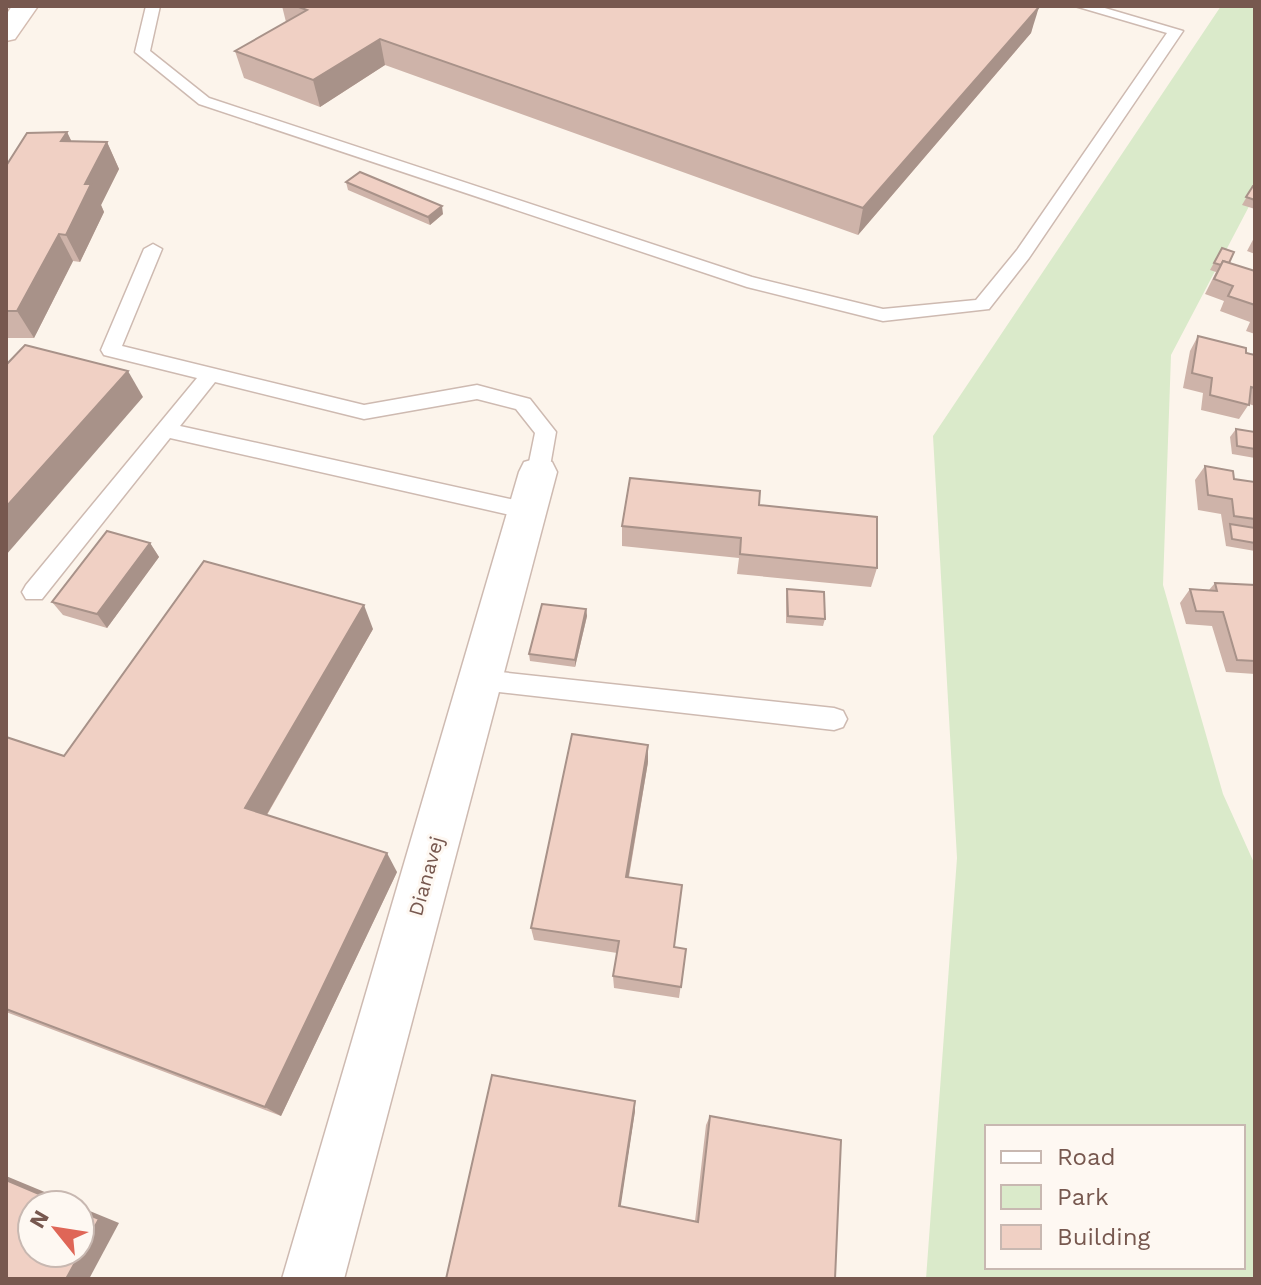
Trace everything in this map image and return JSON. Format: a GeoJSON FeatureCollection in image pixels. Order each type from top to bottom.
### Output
{"type":"FeatureCollection","features":[{"type":"Feature","properties":{"kind":"street"},"geometry":{"type":"LineString","coordinates":[[6,33],[25,6]]}},
{"type":"Feature","properties":{"kind":"street","name":"Dianavej"},"geometry":{"type":"LineString","coordinates":[[313,1279],[533,492]]}},
{"type":"Feature","properties":{"kind":"lane"},"geometry":{"type":"LineString","coordinates":[[153,6],[142,52],[204,101],[747,281],[883,315],[982,305],[1023,254],[1176,31],[1082,6]]}},
{"type":"Feature","properties":{"kind":"lane"},"geometry":{"type":"LineString","coordinates":[[153,249],[111,350],[364,412],[477,392],[523,404],[546,432],[533,492],[165,430]]}},
{"type":"Feature","properties":{"kind":"lane"},"geometry":{"type":"LineString","coordinates":[[34,592],[211,374]]}},
{"type":"Feature","properties":{"kind":"lane"},"geometry":{"type":"LineString","coordinates":[[481,680],[834,719]]}},
{"type":"Feature","properties":{"kind":"green space"},"geometry":{"type":"Polygon","coordinates":[[[1221,6],[1255,6],[1255,195],[1171,355],[1163,585],[1223,794],[1255,865],[1255,1279],[926,1279],[957,858],[933,436],[1221,6]]]}},
{"type":"Feature","properties":{"kind":"building"},"geometry":{"type":"Polygon","coordinates":[[[296,6],[1039,7],[863,208],[380,39],[313,80],[235,51],[307,10],[296,6]]]}},
{"type":"Feature","properties":{"kind":"building"},"geometry":{"type":"Polygon","coordinates":[[[67,132],[61,141],[107,142],[85,184],[91,184],[66,235],[59,234],[17,311],[6,311],[6,166],[27,133],[67,132]]]}},
{"type":"Feature","properties":{"kind":"building"},"geometry":{"type":"Polygon","coordinates":[[[360,172],[442,206],[428,217],[346,182],[360,172]]]}},
{"type":"Feature","properties":{"kind":"building"},"geometry":{"type":"Polygon","coordinates":[[[1255,186],[1255,200],[1246,197],[1255,186]]]}},
{"type":"Feature","properties":{"kind":"building"},"geometry":{"type":"Polygon","coordinates":[[[1222,248],[1234,252],[1229,263],[1223,261],[1221,265],[1214,263],[1222,248]]]}},
{"type":"Feature","properties":{"kind":"building"},"geometry":{"type":"Polygon","coordinates":[[[1223,261],[1255,271],[1255,305],[1228,296],[1233,286],[1214,279],[1223,261]]]}},
{"type":"Feature","properties":{"kind":"building"},"geometry":{"type":"Polygon","coordinates":[[[1198,336],[1246,348],[1246,353],[1255,355],[1255,388],[1251,387],[1249,405],[1210,395],[1212,378],[1192,373],[1198,336]]]}},
{"type":"Feature","properties":{"kind":"building"},"geometry":{"type":"Polygon","coordinates":[[[25,345],[128,371],[6,507],[6,365],[25,345]]]}},
{"type":"Feature","properties":{"kind":"building"},"geometry":{"type":"Polygon","coordinates":[[[1236,429],[1255,432],[1255,449],[1237,446],[1236,429]]]}},
{"type":"Feature","properties":{"kind":"building"},"geometry":{"type":"Polygon","coordinates":[[[1205,466],[1233,471],[1234,479],[1255,482],[1255,519],[1234,516],[1232,499],[1208,495],[1205,466]]]}},
{"type":"Feature","properties":{"kind":"building"},"geometry":{"type":"Polygon","coordinates":[[[630,478],[760,491],[759,505],[877,517],[877,568],[740,554],[741,538],[622,526],[630,478]]]}},
{"type":"Feature","properties":{"kind":"building"},"geometry":{"type":"Polygon","coordinates":[[[1230,524],[1255,528],[1255,543],[1232,539],[1230,524]]]}},
{"type":"Feature","properties":{"kind":"building"},"geometry":{"type":"Polygon","coordinates":[[[107,531],[150,543],[97,614],[52,602],[107,531]]]}},
{"type":"Feature","properties":{"kind":"building"},"geometry":{"type":"Polygon","coordinates":[[[204,561],[364,605],[245,808],[387,853],[265,1107],[6,1009],[6,737],[64,756],[204,561]]]}},
{"type":"Feature","properties":{"kind":"building"},"geometry":{"type":"Polygon","coordinates":[[[1215,583],[1255,585],[1255,661],[1237,660],[1223,612],[1196,611],[1190,589],[1217,591],[1215,583]]]}},
{"type":"Feature","properties":{"kind":"building"},"geometry":{"type":"Polygon","coordinates":[[[787,589],[824,592],[825,619],[788,616],[787,589]]]}},
{"type":"Feature","properties":{"kind":"building"},"geometry":{"type":"Polygon","coordinates":[[[542,604],[586,609],[575,660],[529,654],[542,604]]]}},
{"type":"Feature","properties":{"kind":"building"},"geometry":{"type":"Polygon","coordinates":[[[572,734],[648,745],[626,877],[682,885],[674,947],[686,949],[681,987],[613,976],[619,941],[531,928],[572,734]]]}},
{"type":"Feature","properties":{"kind":"building"},"geometry":{"type":"Polygon","coordinates":[[[492,1075],[635,1101],[619,1206],[698,1222],[710,1116],[841,1140],[835,1279],[446,1279],[492,1075]]]}},
{"type":"Feature","properties":{"kind":"building"},"geometry":{"type":"Polygon","coordinates":[[[6,1180],[27,1189],[16,1189],[16,1269],[72,1269],[66,1279],[6,1279],[6,1180]]]}}]}
